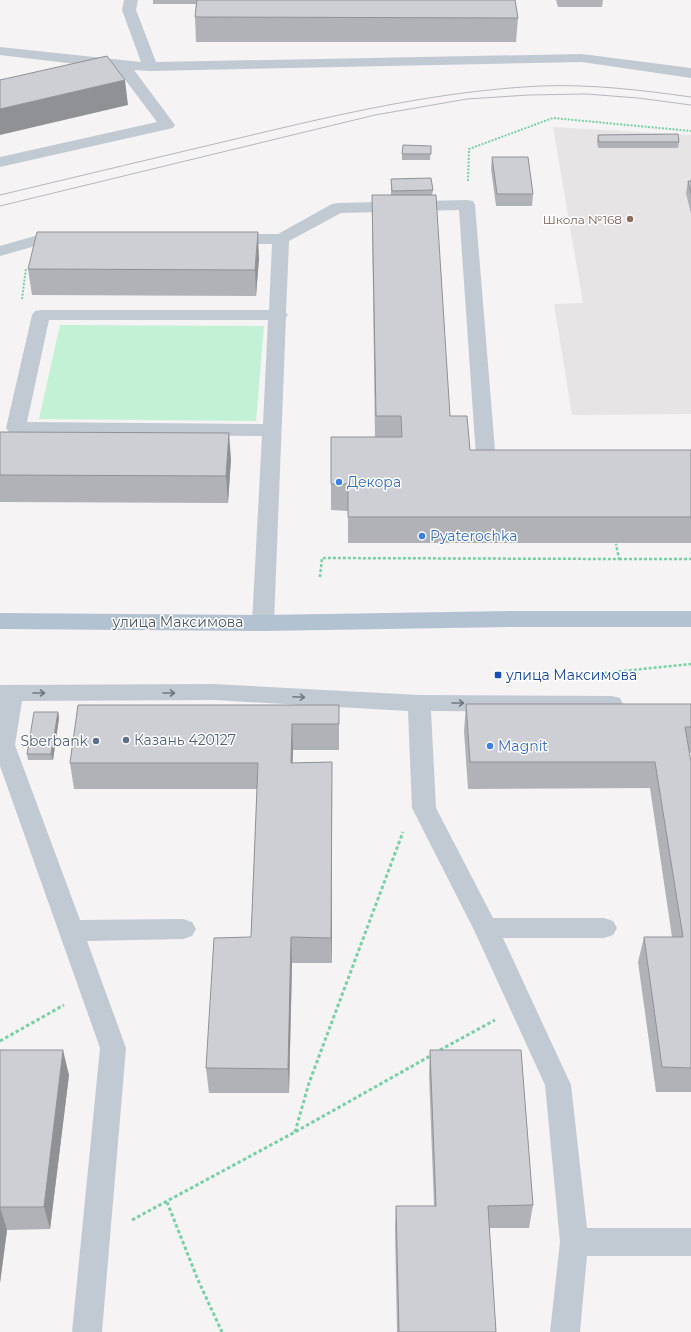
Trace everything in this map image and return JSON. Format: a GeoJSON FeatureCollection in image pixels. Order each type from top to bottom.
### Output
{"type":"FeatureCollection","features":[{"type":"Feature","properties":{"kind":"main road","name":"улица Максимова"},"geometry":{"type":"LineString","coordinates":[[0,621],[263,623],[514,619],[691,619]]}},
{"type":"Feature","properties":{"kind":"street"},"geometry":{"type":"LineString","coordinates":[[131,0],[129,10],[150,67]]}},
{"type":"Feature","properties":{"kind":"street"},"geometry":{"type":"LineString","coordinates":[[0,51],[150,67],[582,58],[691,73]]}},
{"type":"Feature","properties":{"kind":"street"},"geometry":{"type":"LineString","coordinates":[[0,162],[168,125],[122,65]]}},
{"type":"Feature","properties":{"kind":"street"},"geometry":{"type":"LineString","coordinates":[[212,239],[281,239],[338,208],[467,205],[486,456],[525,457]]}},
{"type":"Feature","properties":{"kind":"street"},"geometry":{"type":"LineString","coordinates":[[0,252],[45,238],[77,238]]}},
{"type":"Feature","properties":{"kind":"street"},"geometry":{"type":"LineString","coordinates":[[263,623],[271,430],[279,315],[281,239]]}},
{"type":"Feature","properties":{"kind":"street"},"geometry":{"type":"LineString","coordinates":[[271,430],[16,428],[41,315],[279,315]]}},
{"type":"Feature","properties":{"kind":"street"},"geometry":{"type":"LineString","coordinates":[[87,1332],[113,1048],[4,745],[6,693],[214,692],[419,703],[635,705]]}},
{"type":"Feature","properties":{"kind":"street"},"geometry":{"type":"LineString","coordinates":[[419,703],[424,808],[486,928],[558,1085],[574,1242],[565,1332]]}},
{"type":"Feature","properties":{"kind":"street"},"geometry":{"type":"LineString","coordinates":[[486,928],[604,928]]}},
{"type":"Feature","properties":{"kind":"street"},"geometry":{"type":"LineString","coordinates":[[71,931],[183,929]]}},
{"type":"Feature","properties":{"kind":"street"},"geometry":{"type":"LineString","coordinates":[[574,1242],[691,1242]]}},
{"type":"Feature","properties":{"kind":"path"},"geometry":{"type":"LineString","coordinates":[[467,205],[469,149],[554,118],[691,131]]}},
{"type":"Feature","properties":{"kind":"path"},"geometry":{"type":"LineString","coordinates":[[29,243],[21,304],[41,315]]}},
{"type":"Feature","properties":{"kind":"path"},"geometry":{"type":"LineString","coordinates":[[616,544],[619,560]]}},
{"type":"Feature","properties":{"kind":"path"},"geometry":{"type":"LineString","coordinates":[[320,577],[322,558],[691,560]]}},
{"type":"Feature","properties":{"kind":"path"},"geometry":{"type":"LineString","coordinates":[[294,1132],[310,1083],[403,832],[424,808]]}},
{"type":"Feature","properties":{"kind":"path"},"geometry":{"type":"LineString","coordinates":[[0,1041],[92,988]]}},
{"type":"Feature","properties":{"kind":"path"},"geometry":{"type":"LineString","coordinates":[[96,1239],[167,1202],[294,1132],[520,1005]]}},
{"type":"Feature","properties":{"kind":"path"},"geometry":{"type":"LineString","coordinates":[[167,1202],[198,1280],[222,1332]]}},
{"type":"Feature","properties":{"kind":"shaded area","name":"Школа №168"},"geometry":{"type":"Polygon","coordinates":[[[553,127],[691,135],[691,414],[572,415],[554,304],[583,303],[553,127]]]}},
{"type":"Feature","properties":{"kind":"green space"},"geometry":{"type":"Polygon","coordinates":[[[60,325],[264,326],[256,421],[39,419],[60,325]]]}},
{"type":"Feature","properties":{"kind":"building"},"geometry":{"type":"Polygon","coordinates":[[[197,0],[515,0],[518,18],[195,17],[197,0]]]}},
{"type":"Feature","properties":{"kind":"building"},"geometry":{"type":"Polygon","coordinates":[[[107,56],[125,80],[0,109],[0,80],[107,56]]]}},
{"type":"Feature","properties":{"kind":"building"},"geometry":{"type":"Polygon","coordinates":[[[678,134],[679,142],[599,142],[598,135],[678,134]]]}},
{"type":"Feature","properties":{"kind":"building"},"geometry":{"type":"Polygon","coordinates":[[[403,145],[431,146],[431,154],[402,154],[403,145]]]}},
{"type":"Feature","properties":{"kind":"building"},"geometry":{"type":"Polygon","coordinates":[[[492,157],[528,157],[533,194],[497,194],[492,157]]]}},
{"type":"Feature","properties":{"kind":"building"},"geometry":{"type":"Polygon","coordinates":[[[431,178],[433,190],[392,191],[391,179],[431,178]]]}},
{"type":"Feature","properties":{"kind":"building"},"geometry":{"type":"Polygon","coordinates":[[[688,181],[691,181],[691,194],[688,181]]]}},
{"type":"Feature","properties":{"kind":"building"},"geometry":{"type":"Polygon","coordinates":[[[372,195],[436,195],[450,416],[467,416],[470,450],[691,450],[691,517],[348,517],[348,484],[331,484],[331,437],[402,437],[401,416],[376,416],[372,195]]]}},
{"type":"Feature","properties":{"kind":"building"},"geometry":{"type":"Polygon","coordinates":[[[37,232],[258,232],[255,270],[28,269],[37,232]]]}},
{"type":"Feature","properties":{"kind":"building"},"geometry":{"type":"Polygon","coordinates":[[[0,432],[229,433],[226,476],[0,475],[0,432]]]}},
{"type":"Feature","properties":{"kind":"building"},"geometry":{"type":"Polygon","coordinates":[[[466,704],[691,704],[691,727],[685,727],[691,762],[691,1068],[662,1067],[644,937],[683,937],[655,762],[470,762],[466,704]]]}},
{"type":"Feature","properties":{"kind":"building"},"geometry":{"type":"Polygon","coordinates":[[[78,705],[339,705],[339,724],[292,724],[291,763],[332,762],[331,938],[291,937],[288,1069],[206,1068],[214,938],[251,937],[258,763],[70,763],[78,705]]]}},
{"type":"Feature","properties":{"kind":"building"},"geometry":{"type":"Polygon","coordinates":[[[34,712],[58,712],[51,754],[27,754],[34,712]]]}},
{"type":"Feature","properties":{"kind":"building"},"geometry":{"type":"Polygon","coordinates":[[[0,1050],[63,1050],[44,1207],[0,1207],[0,1050]]]}},
{"type":"Feature","properties":{"kind":"building"},"geometry":{"type":"Polygon","coordinates":[[[430,1050],[521,1050],[533,1205],[488,1206],[496,1332],[399,1332],[396,1206],[436,1206],[430,1050]]]}},
{"type":"Feature","properties":{"kind":"tram line"},"geometry":{"type":"LineString","coordinates":[[0,195],[320,119],[429,98],[540,86],[597,87],[691,97]]}},
{"type":"Feature","properties":{"kind":"tram line"},"geometry":{"type":"LineString","coordinates":[[0,206],[375,115],[467,99],[529,95],[586,94],[638,98],[691,105]]}},
{"type":"Feature","properties":{"kind":"place","name":"Школа №168"},"geometry":{"type":"Point","coordinates":[630,219]}},
{"type":"Feature","properties":{"kind":"place","name":"Декора"},"geometry":{"type":"Point","coordinates":[339,482]}},
{"type":"Feature","properties":{"kind":"place","name":"Pyaterochka"},"geometry":{"type":"Point","coordinates":[422,536]}},
{"type":"Feature","properties":{"kind":"place","name":"улица Максимова"},"geometry":{"type":"Point","coordinates":[498,675]}},
{"type":"Feature","properties":{"kind":"place","name":"Казань 420127"},"geometry":{"type":"Point","coordinates":[126,740]}},
{"type":"Feature","properties":{"kind":"place","name":"Sberbank"},"geometry":{"type":"Point","coordinates":[96,741]}},
{"type":"Feature","properties":{"kind":"place","name":"Magnit"},"geometry":{"type":"Point","coordinates":[490,746]}}]}
